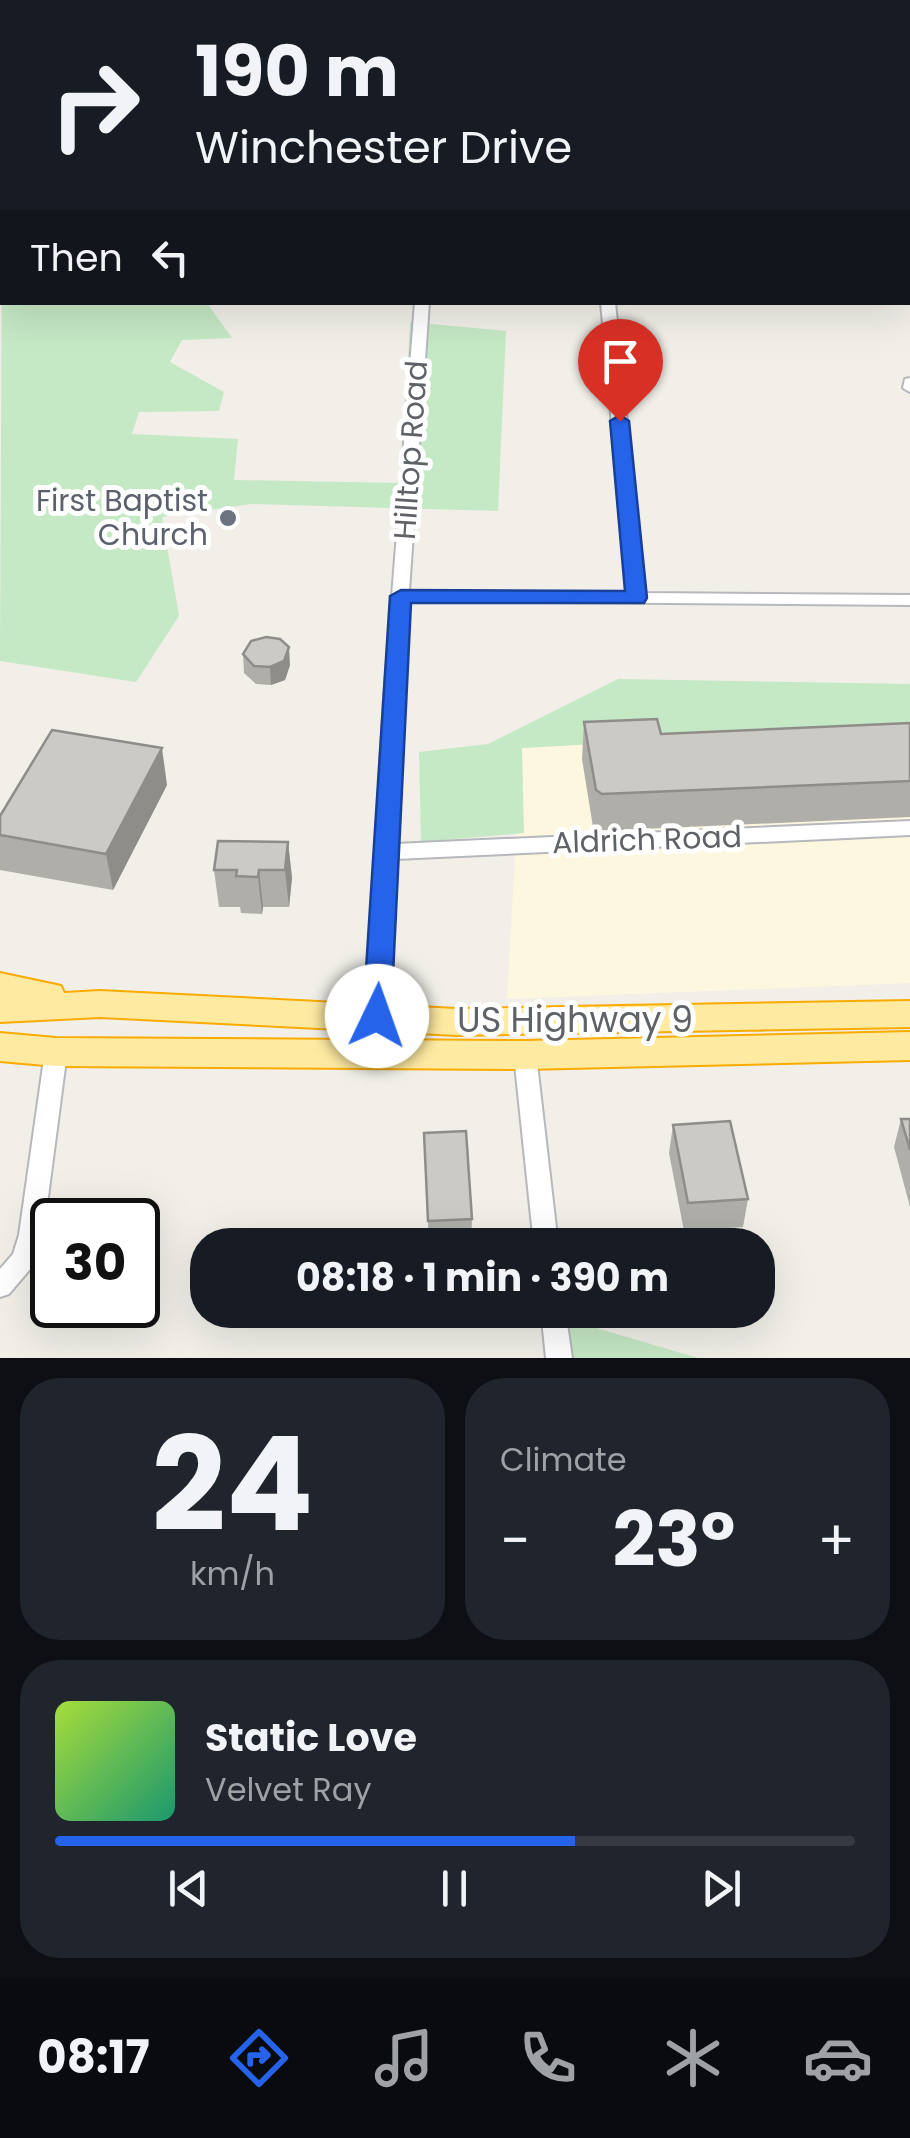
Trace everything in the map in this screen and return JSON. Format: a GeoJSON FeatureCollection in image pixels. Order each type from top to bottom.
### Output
{"type":"FeatureCollection","features":[{"type":"Feature","properties":{"kind":"highway"},"geometry":{"type":"LineString","coordinates":[[0,986],[100,1004]]}},
{"type":"Feature","properties":{"kind":"highway","name":"US Highway 9"},"geometry":{"type":"LineString","coordinates":[[0,1009],[100,1004],[458,1022],[910,1014]]}},
{"type":"Feature","properties":{"kind":"highway","name":"US Highway 9"},"geometry":{"type":"LineString","coordinates":[[0,1047],[56,1052],[525,1055],[910,1046]]}},
{"type":"Feature","properties":{"kind":"street","name":"Hilltop Road"},"geometry":{"type":"LineString","coordinates":[[377,1016],[384,852],[422,305]]}},
{"type":"Feature","properties":{"kind":"street"},"geometry":{"type":"LineString","coordinates":[[608,305],[636,598]]}},
{"type":"Feature","properties":{"kind":"street"},"geometry":{"type":"LineString","coordinates":[[401,596],[910,600]]}},
{"type":"Feature","properties":{"kind":"street","name":"Aldrich Road"},"geometry":{"type":"LineString","coordinates":[[384,852],[910,828]]}},
{"type":"Feature","properties":{"kind":"street"},"geometry":{"type":"LineString","coordinates":[[0,1286],[22,1260],[31,1235],[56,1052]]}},
{"type":"Feature","properties":{"kind":"street"},"geometry":{"type":"LineString","coordinates":[[525,1055],[544,1228]]}},
{"type":"Feature","properties":{"kind":"street"},"geometry":{"type":"LineString","coordinates":[[555,1328],[559,1358]]}},
{"type":"Feature","properties":{"kind":"shaded area"},"geometry":{"type":"Polygon","coordinates":[[[910,727],[910,983],[507,999],[521,748],[910,727]]]}},
{"type":"Feature","properties":{"kind":"green space"},"geometry":{"type":"Polygon","coordinates":[[[2,305],[208,305],[232,338],[182,340],[170,362],[224,392],[219,411],[139,412],[132,434],[238,439],[234,480],[402,483],[410,322],[506,331],[498,511],[251,504],[162,517],[179,616],[136,682],[0,661],[2,305]]]}},
{"type":"Feature","properties":{"kind":"green space"},"geometry":{"type":"Polygon","coordinates":[[[618,679],[910,684],[910,727],[522,748],[524,833],[421,842],[419,752],[488,744],[618,679]]]}},
{"type":"Feature","properties":{"kind":"green space"},"geometry":{"type":"Polygon","coordinates":[[[560,1328],[596,1328],[698,1358],[563,1358],[560,1328]]]}},
{"type":"Feature","properties":{"kind":"building"},"geometry":{"type":"Polygon","coordinates":[[[280,639],[289,647],[284,661],[270,667],[254,666],[243,654],[251,641],[280,639]]]}},
{"type":"Feature","properties":{"kind":"building"},"geometry":{"type":"Polygon","coordinates":[[[657,719],[661,734],[910,723],[910,781],[602,794],[596,790],[584,722],[657,719]]]}},
{"type":"Feature","properties":{"kind":"building"},"geometry":{"type":"Polygon","coordinates":[[[52,730],[162,748],[106,854],[0,835],[0,816],[52,730]]]}},
{"type":"Feature","properties":{"kind":"building"},"geometry":{"type":"Polygon","coordinates":[[[218,841],[288,842],[285,870],[259,870],[258,877],[236,876],[237,870],[214,870],[218,841]]]}},
{"type":"Feature","properties":{"kind":"building"},"geometry":{"type":"Polygon","coordinates":[[[901,1119],[910,1119],[910,1150],[901,1119]]]}},
{"type":"Feature","properties":{"kind":"building"},"geometry":{"type":"Polygon","coordinates":[[[730,1121],[748,1199],[688,1203],[673,1125],[730,1121]]]}},
{"type":"Feature","properties":{"kind":"building"},"geometry":{"type":"Polygon","coordinates":[[[466,1131],[472,1219],[428,1221],[424,1133],[466,1131]]]}},
{"type":"Feature","properties":{"kind":"place","name":"First Baptist Church"},"geometry":{"type":"Point","coordinates":[228,518]}},
{"type":"Feature","properties":{"kind":"route"},"geometry":{"type":"LineString","coordinates":[[377,1016],[401,596],[636,598],[620,421]]}}]}
